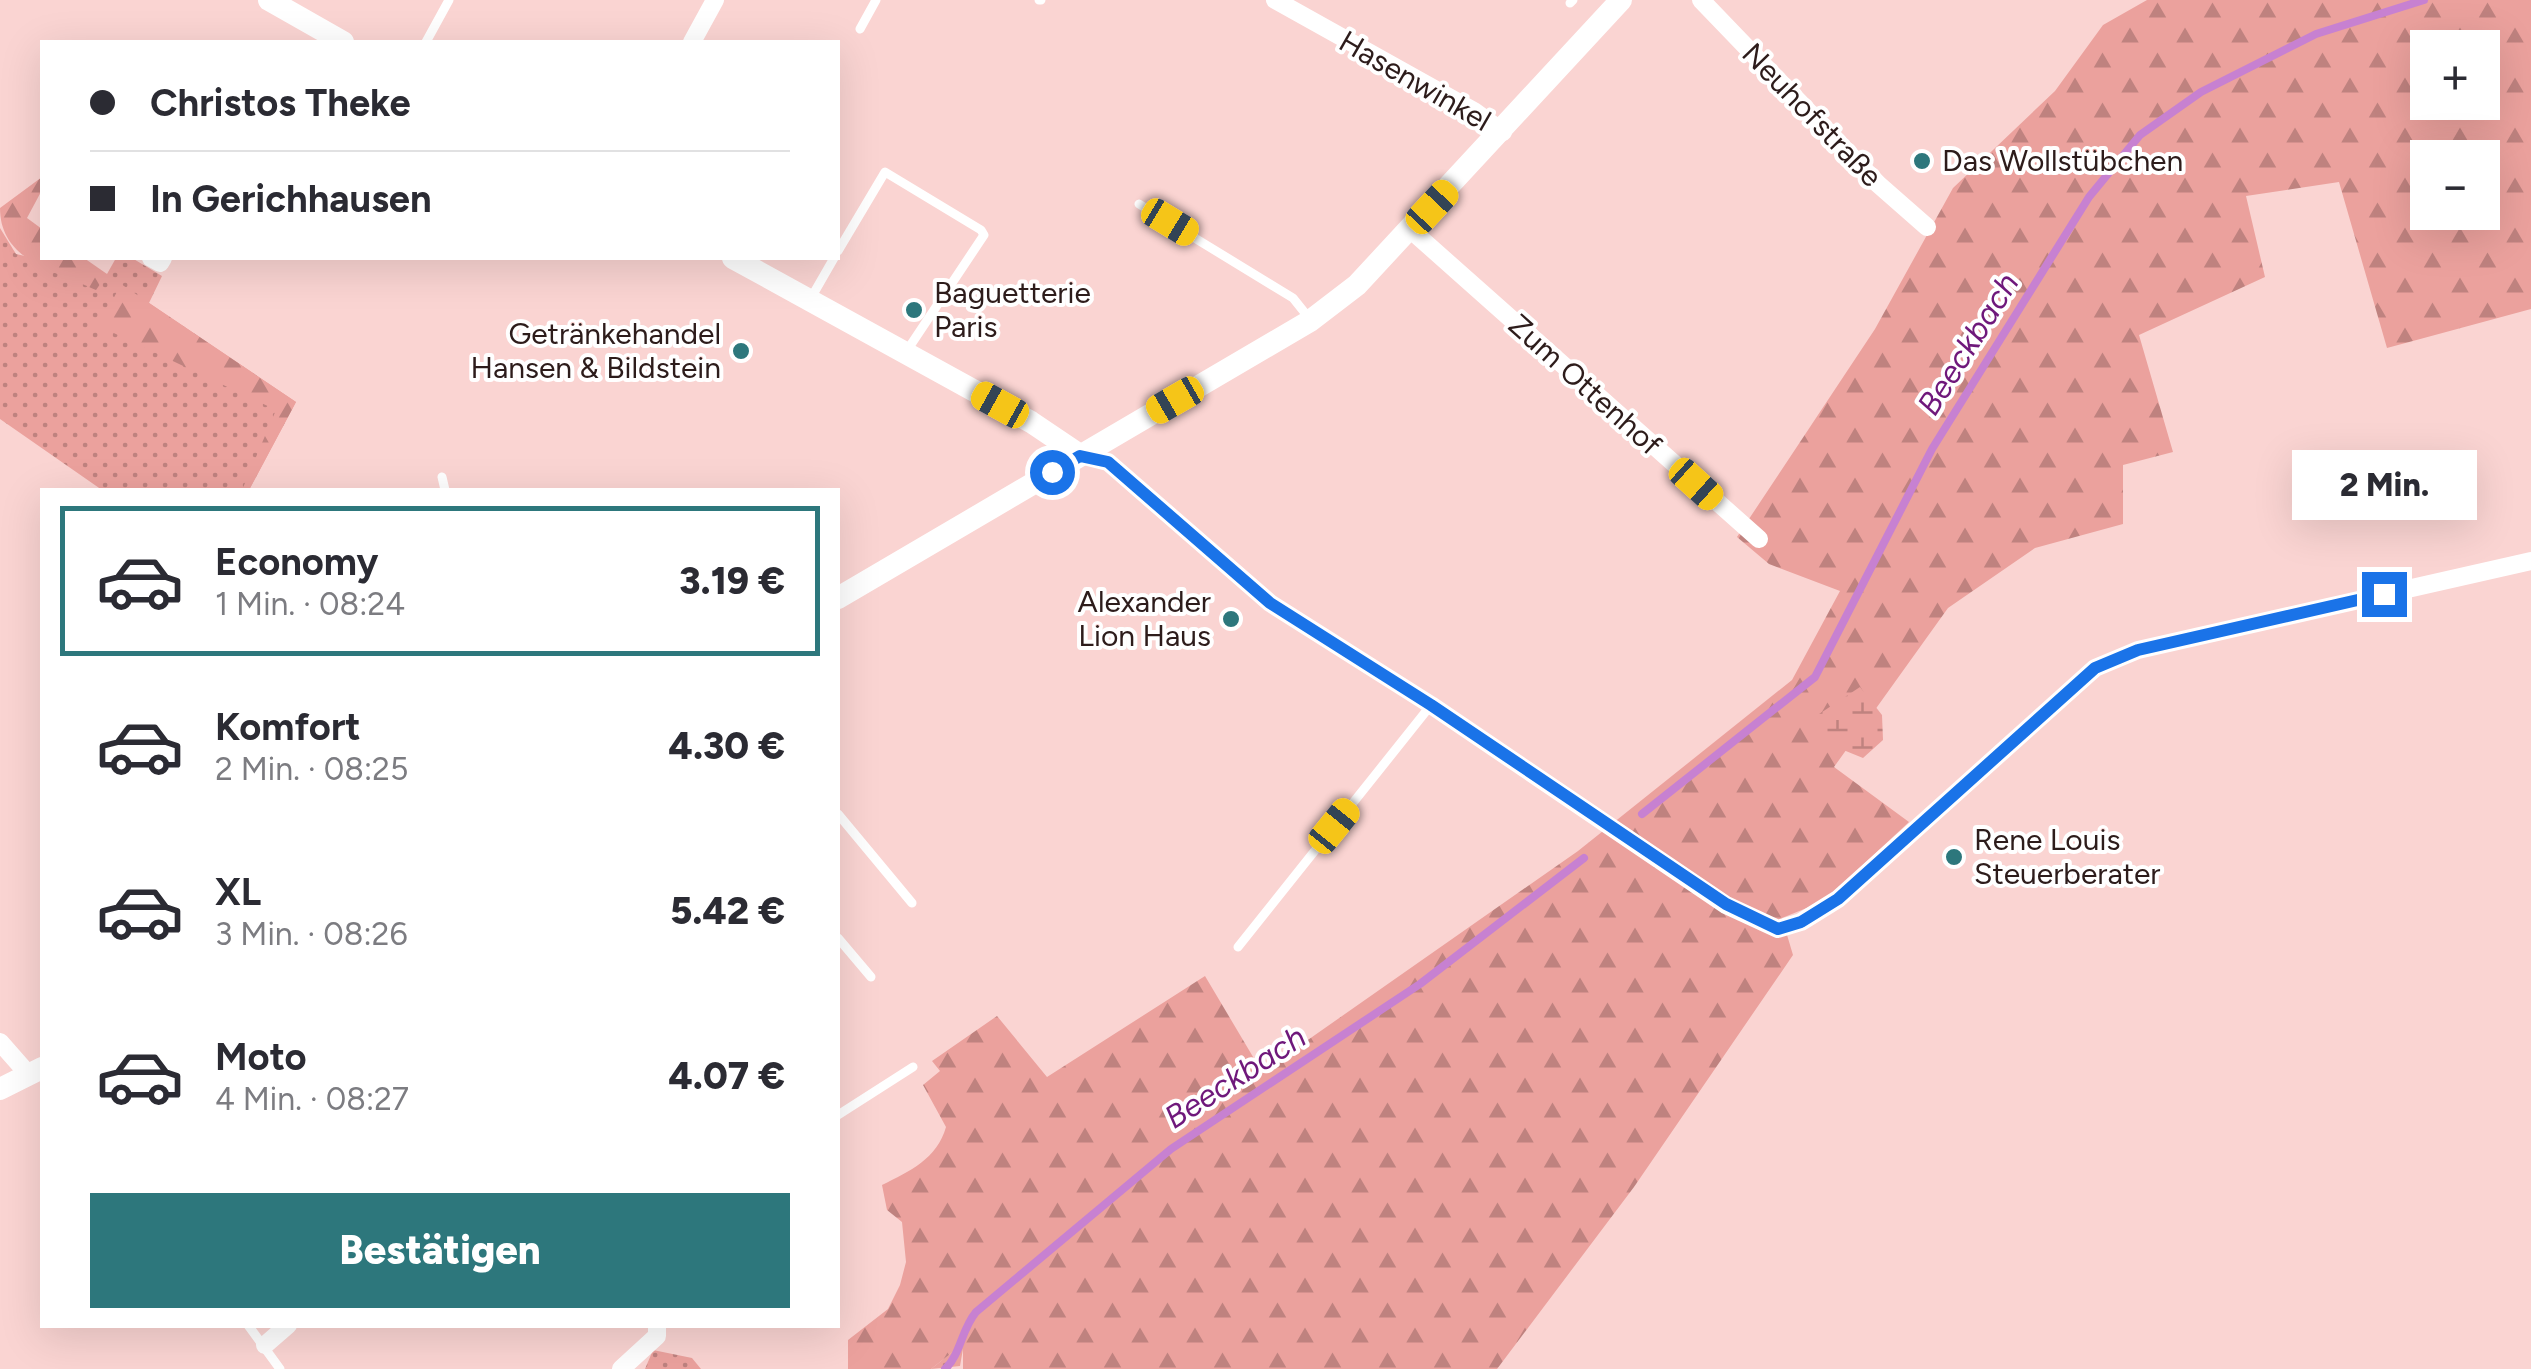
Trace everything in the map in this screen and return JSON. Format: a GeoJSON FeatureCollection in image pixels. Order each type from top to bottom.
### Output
{"type":"FeatureCollection","features":[{"type":"Feature","properties":{"kind":"street"},"geometry":{"type":"LineString","coordinates":[[268,0],[308,34],[334,40]]}},
{"type":"Feature","properties":{"kind":"street"},"geometry":{"type":"LineString","coordinates":[[693,40],[715,0]]}},
{"type":"Feature","properties":{"kind":"street","name":"Hasenwinkel"},"geometry":{"type":"LineString","coordinates":[[1275,0],[1478,106],[1503,132]]}},
{"type":"Feature","properties":{"kind":"street","name":"Neuhofstraße"},"geometry":{"type":"LineString","coordinates":[[1700,0],[1878,184],[1928,227]]}},
{"type":"Feature","properties":{"kind":"street"},"geometry":{"type":"LineString","coordinates":[[840,597],[1310,320],[1358,284],[1503,132],[1608,4]]}},
{"type":"Feature","properties":{"kind":"street","name":"Zum Ottenhof"},"geometry":{"type":"LineString","coordinates":[[1412,230],[1759,539]]}},
{"type":"Feature","properties":{"kind":"street"},"geometry":{"type":"LineString","coordinates":[[737,260],[905,353],[934,378],[1080,456],[1108,462],[1270,603],[1431,705],[1726,904],[1767,926],[1784,929],[1838,899],[2095,668],[2138,650],[2531,561]]}},
{"type":"Feature","properties":{"kind":"street"},"geometry":{"type":"LineString","coordinates":[[0,1042],[38,1077],[0,1089]]}},
{"type":"Feature","properties":{"kind":"street"},"geometry":{"type":"LineString","coordinates":[[266,1345],[285,1328]]}},
{"type":"Feature","properties":{"kind":"street"},"geometry":{"type":"LineString","coordinates":[[621,1369],[657,1336],[657,1328]]}},
{"type":"Feature","properties":{"kind":"lane"},"geometry":{"type":"LineString","coordinates":[[427,40],[449,0]]}},
{"type":"Feature","properties":{"kind":"lane"},"geometry":{"type":"LineString","coordinates":[[860,29],[876,0]]}},
{"type":"Feature","properties":{"kind":"lane"},"geometry":{"type":"LineString","coordinates":[[840,248],[885,172],[984,234],[905,353]]}},
{"type":"Feature","properties":{"kind":"lane"},"geometry":{"type":"LineString","coordinates":[[1138,204],[1293,298],[1310,320]]}},
{"type":"Feature","properties":{"kind":"lane"},"geometry":{"type":"LineString","coordinates":[[809,300],[833,260]]}},
{"type":"Feature","properties":{"kind":"lane"},"geometry":{"type":"LineString","coordinates":[[442,478],[444,488]]}},
{"type":"Feature","properties":{"kind":"lane"},"geometry":{"type":"LineString","coordinates":[[1238,948],[1431,705]]}},
{"type":"Feature","properties":{"kind":"lane"},"geometry":{"type":"LineString","coordinates":[[840,816],[912,903]]}},
{"type":"Feature","properties":{"kind":"lane"},"geometry":{"type":"LineString","coordinates":[[840,940],[871,977]]}},
{"type":"Feature","properties":{"kind":"lane"},"geometry":{"type":"LineString","coordinates":[[840,1114],[914,1066]]}},
{"type":"Feature","properties":{"kind":"lane"},"geometry":{"type":"LineString","coordinates":[[251,1328],[280,1369]]}},
{"type":"Feature","properties":{"kind":"green space"},"geometry":{"type":"Polygon","coordinates":[[[2147,0],[2531,0],[2531,309],[2387,348],[2339,182],[2246,196],[2265,277],[2139,335],[2173,452],[2123,465],[2123,524],[2035,548],[1948,608],[1834,767],[1909,822],[1824,901],[1782,918],[1793,955],[1634,1187],[1497,1369],[963,1369],[963,1344],[931,1369],[848,1369],[848,1340],[888,1309],[906,1262],[902,1222],[887,1210],[882,1185],[929,1156],[946,1127],[923,1085],[940,1071],[932,1061],[997,1016],[1047,1077],[1205,976],[1262,1072],[1578,851],[1792,680],[1840,591],[1769,564],[1737,537],[1875,329],[1953,188],[2055,91],[2103,25],[2147,0]]]}},
{"type":"Feature","properties":{"kind":"green space"},"geometry":{"type":"Polygon","coordinates":[[[40,178],[40,194],[27,218],[40,228],[40,260],[87,260],[107,274],[96,290],[48,270],[20,252],[2,226],[0,208],[40,178]]]}},
{"type":"Feature","properties":{"kind":"green space"},"geometry":{"type":"Polygon","coordinates":[[[0,228],[16,254],[40,260],[107,274],[115,260],[135,260],[162,276],[149,303],[296,402],[250,488],[99,488],[0,419],[0,228]]]}},
{"type":"Feature","properties":{"kind":"green space"},"geometry":{"type":"Polygon","coordinates":[[[121,284],[296,402],[250,488],[243,488],[276,410],[99,326],[121,284]]]}},
{"type":"Feature","properties":{"kind":"green space"},"geometry":{"type":"Polygon","coordinates":[[[1860,687],[1882,715],[1883,740],[1863,758],[1831,745],[1816,716],[1860,687]]]}},
{"type":"Feature","properties":{"kind":"green space"},"geometry":{"type":"Polygon","coordinates":[[[964,1343],[960,1366],[931,1369],[964,1343]]]}},
{"type":"Feature","properties":{"kind":"green space"},"geometry":{"type":"Polygon","coordinates":[[[653,1350],[692,1358],[701,1369],[645,1369],[653,1350]]]}},
{"type":"Feature","properties":{"kind":"waterway","name":"Beeckbach"},"geometry":{"type":"LineString","coordinates":[[1642,814],[1815,677],[1932,449],[2089,197],[2140,135],[2201,92],[2316,34],[2424,0]]}},
{"type":"Feature","properties":{"kind":"waterway","name":"Beeckbach"},"geometry":{"type":"LineString","coordinates":[[945,1369],[976,1312],[1171,1149],[1420,984],[1584,858]]}},
{"type":"Feature","properties":{"kind":"place","name":"Das Wollstübchen"},"geometry":{"type":"Point","coordinates":[1922,161]}},
{"type":"Feature","properties":{"kind":"place","name":"Baguetterie Paris"},"geometry":{"type":"Point","coordinates":[914,310]}},
{"type":"Feature","properties":{"kind":"place","name":"Getränkehandel Hansen & Bildstein"},"geometry":{"type":"Point","coordinates":[741,351]}},
{"type":"Feature","properties":{"kind":"place","name":"Alexander Lion Haus"},"geometry":{"type":"Point","coordinates":[1231,619]}},
{"type":"Feature","properties":{"kind":"place","name":"Rene Louis Steuerberater"},"geometry":{"type":"Point","coordinates":[1954,857]}},
{"type":"Feature","properties":{"kind":"route"},"geometry":{"type":"LineString","coordinates":[[1052,472],[1080,456],[1108,462],[1270,603],[1348,656],[1431,705],[1726,904],[1778,929],[1789,928],[1838,899],[2095,668],[2138,650],[2384,594]]}}]}
